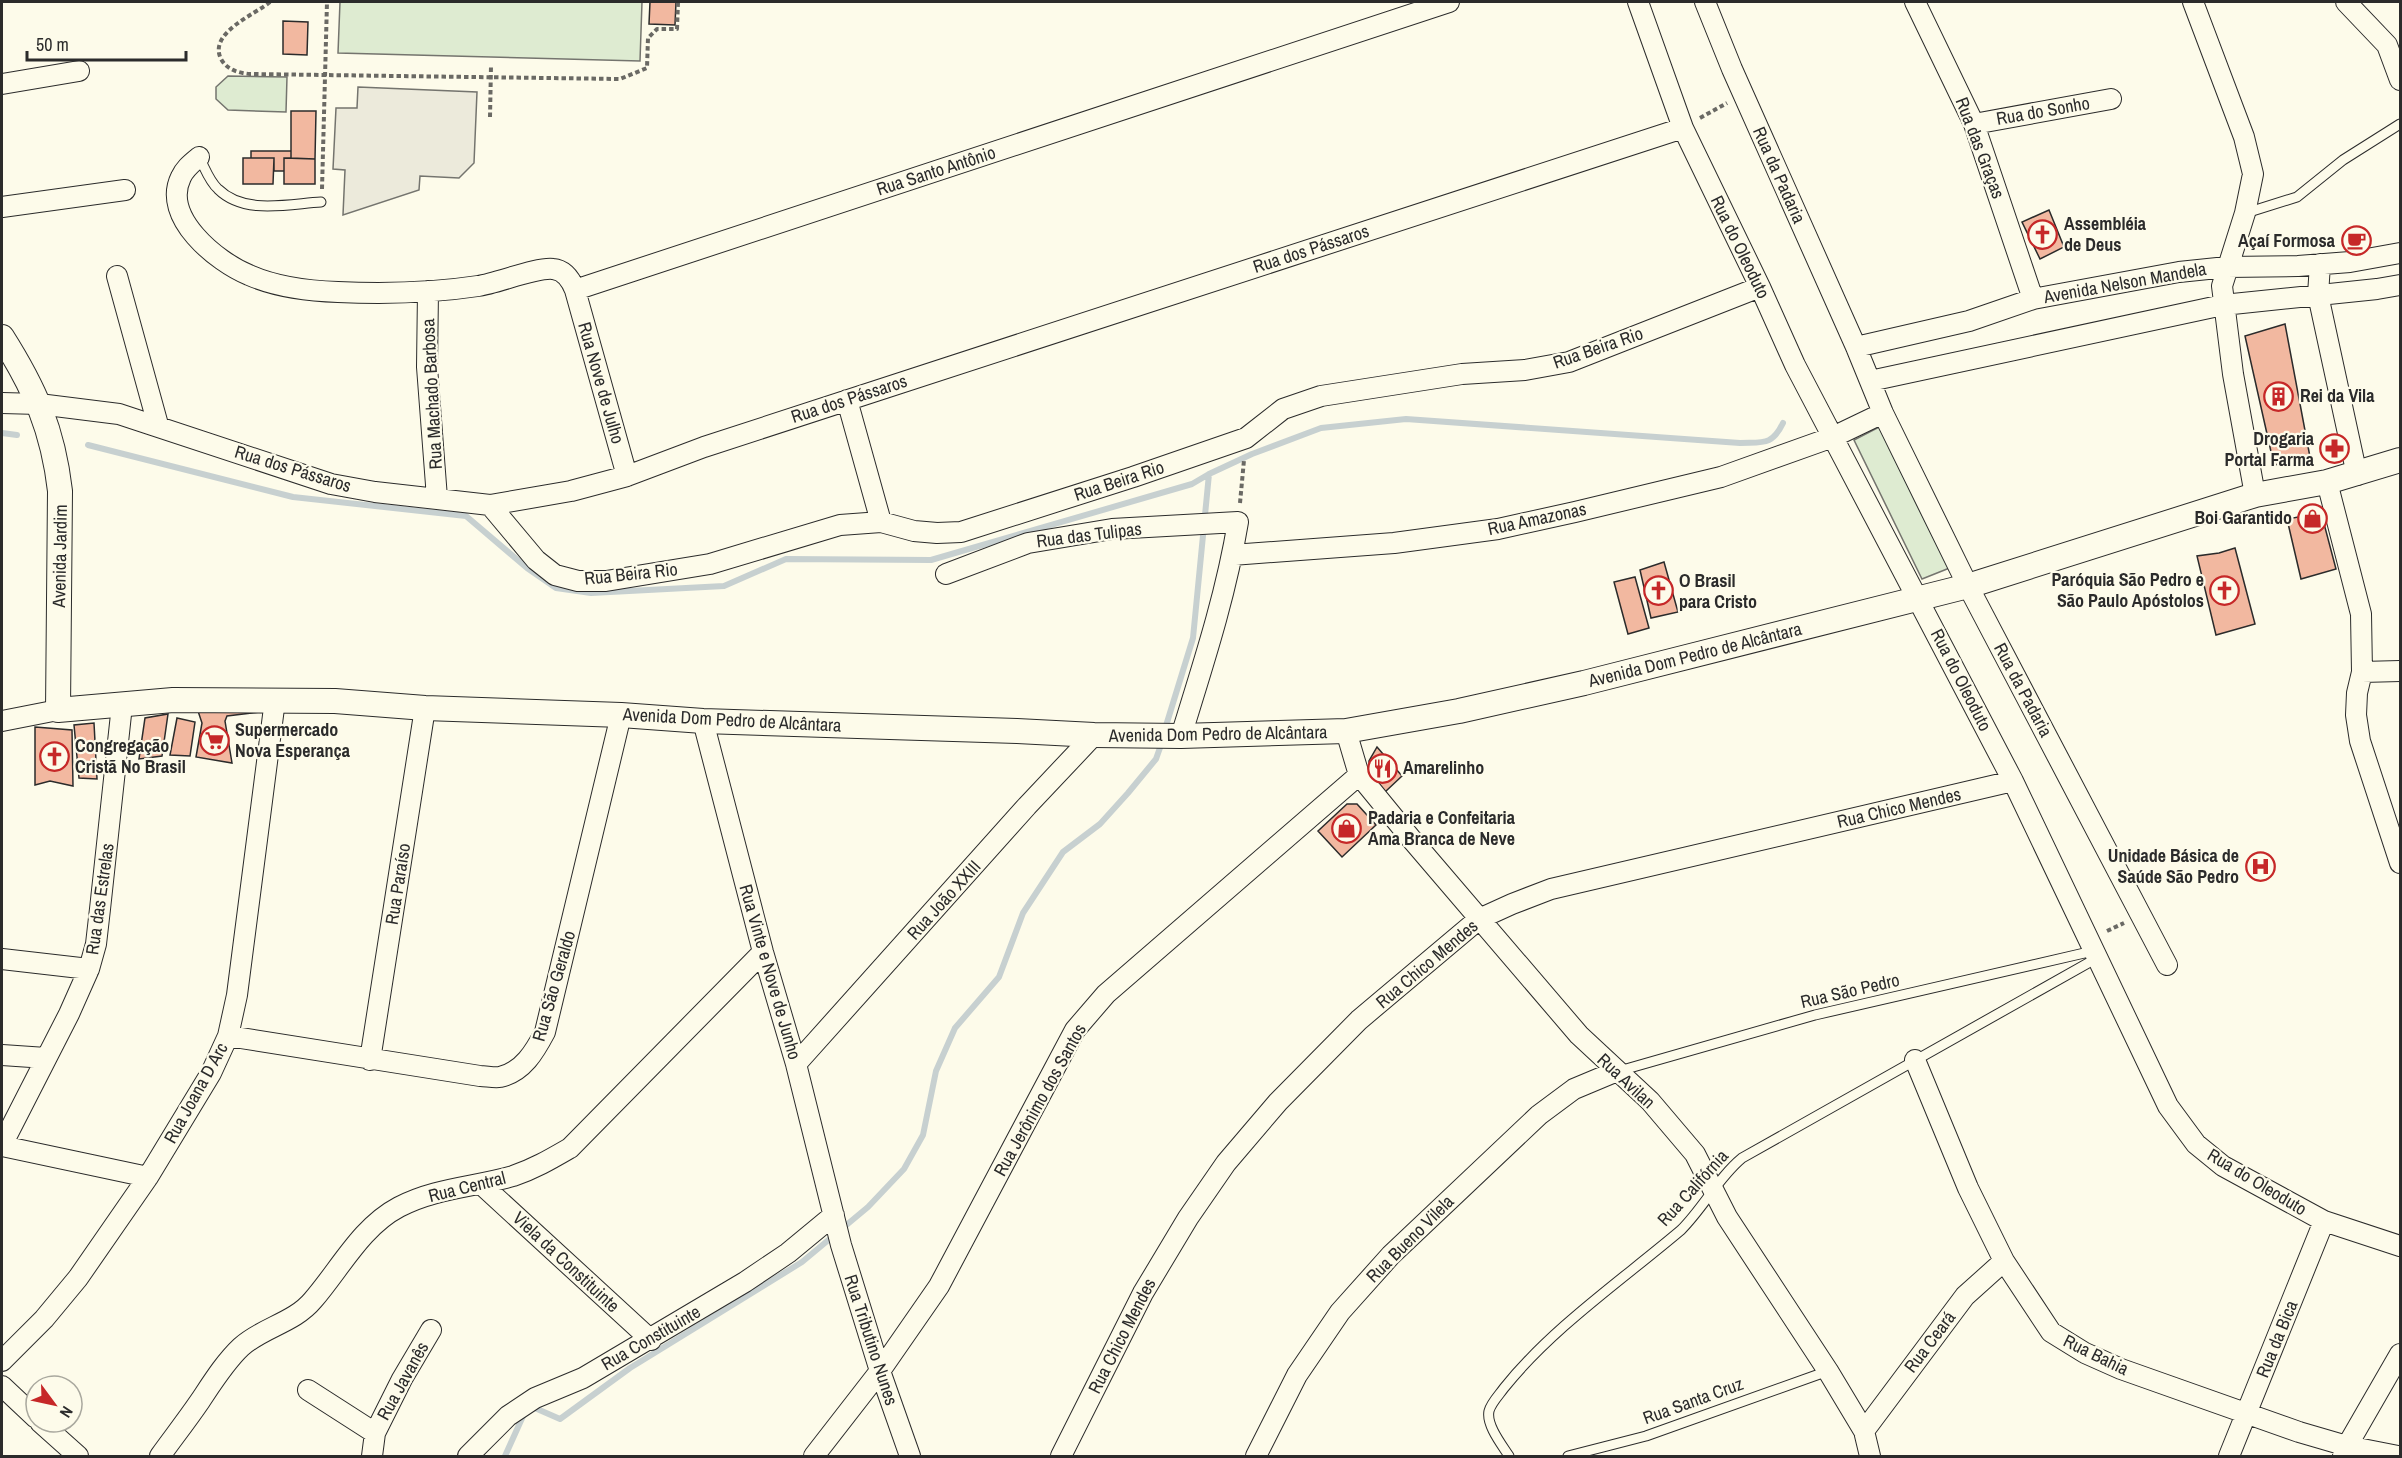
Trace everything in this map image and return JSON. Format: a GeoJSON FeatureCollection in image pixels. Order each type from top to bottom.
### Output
{"type":"FeatureCollection","features":[{"type":"Feature","properties":{"kind":"street","name":"Rua Santo Antônio"},"geometry":{"type":"LineString","coordinates":[[575,290],[1449,2]]}},
{"type":"Feature","properties":{"kind":"street","name":"Rua do Oleoduto"},"geometry":{"type":"LineString","coordinates":[[1638,2],[1683,128],[1795,365],[2013,781],[2168,1106],[2196,1144],[2223,1166],[2324,1221],[2400,1246]]}},
{"type":"Feature","properties":{"kind":"street","name":"Rua da Padaria"},"geometry":{"type":"LineString","coordinates":[[1705,2],[1743,94],[1856,347]]}},
{"type":"Feature","properties":{"kind":"street","name":"Rua das Graças"},"geometry":{"type":"LineString","coordinates":[[1915,2],[1974,124],[2033,299]]}},
{"type":"Feature","properties":{"kind":"street"},"geometry":{"type":"LineString","coordinates":[[2193,2],[2250,155],[2253,174],[2246,213],[2222,286],[2233,374],[2255,495]]}},
{"type":"Feature","properties":{"kind":"street"},"geometry":{"type":"LineString","coordinates":[[2346,2],[2387,45],[2400,80]]}},
{"type":"Feature","properties":{"kind":"street"},"geometry":{"type":"LineString","coordinates":[[2,84],[79,71]]}},
{"type":"Feature","properties":{"kind":"street","name":"Rua do Sonho"},"geometry":{"type":"LineString","coordinates":[[1974,124],[2111,99]]}},
{"type":"Feature","properties":{"kind":"street","name":"Rua dos Pássaros"},"geometry":{"type":"LineString","coordinates":[[2,403],[39,404],[119,414],[331,484],[375,492],[490,505],[571,491],[627,476],[704,447],[1683,128]]}},
{"type":"Feature","properties":{"kind":"street"},"geometry":{"type":"LineString","coordinates":[[199,157],[180,178],[177,188],[178,206],[189,227],[211,252],[234,268],[270,282],[309,290],[339,292],[428,291],[481,285],[547,269],[563,272],[575,290]]}},
{"type":"Feature","properties":{"kind":"street"},"geometry":{"type":"LineString","coordinates":[[2,207],[125,190]]}},
{"type":"Feature","properties":{"kind":"street","name":"Avenida Nelson Mandela"},"geometry":{"type":"LineString","coordinates":[[1856,347],[1969,321],[2033,299],[2179,272],[2227,267],[2350,262],[2400,253]]}},
{"type":"Feature","properties":{"kind":"street"},"geometry":{"type":"LineString","coordinates":[[2320,264],[2318,295],[2356,475]]}},
{"type":"Feature","properties":{"kind":"street"},"geometry":{"type":"LineString","coordinates":[[117,276],[158,426]]}},
{"type":"Feature","properties":{"kind":"street"},"geometry":{"type":"LineString","coordinates":[[1870,381],[2223,305],[2400,285]]}},
{"type":"Feature","properties":{"kind":"street","name":"Rua Beira Rio"},"geometry":{"type":"LineString","coordinates":[[490,505],[536,560],[555,575],[578,581],[606,581],[710,564],[840,525],[881,522],[914,531],[961,532],[1134,477],[1246,438],[1283,409],[1321,396],[1462,374],[1525,370],[1569,362],[1760,287]]}},
{"type":"Feature","properties":{"kind":"street","name":"Rua Nove de Julho"},"geometry":{"type":"LineString","coordinates":[[575,290],[627,476]]}},
{"type":"Feature","properties":{"kind":"street","name":"Rua Machado Barbosa"},"geometry":{"type":"LineString","coordinates":[[428,291],[427,367],[437,498]]}},
{"type":"Feature","properties":{"kind":"street","name":"Avenida Jardim"},"geometry":{"type":"LineString","coordinates":[[2,337],[20,366],[50,431],[60,491],[58,710]]}},
{"type":"Feature","properties":{"kind":"street"},"geometry":{"type":"LineString","coordinates":[[1856,347],[1883,413]]}},
{"type":"Feature","properties":{"kind":"street"},"geometry":{"type":"LineString","coordinates":[[847,400],[881,522]]}},
{"type":"Feature","properties":{"kind":"street","name":"Rua da Padaria"},"geometry":{"type":"LineString","coordinates":[[1883,413],[1968,586],[2167,965]]}},
{"type":"Feature","properties":{"kind":"street","name":"Rua Amazonas"},"geometry":{"type":"LineString","coordinates":[[1232,555],[1394,543],[1498,529],[1721,477],[1833,436],[1883,413]]}},
{"type":"Feature","properties":{"kind":"street","name":"Avenida Dom Pedro de Alcântara"},"geometry":{"type":"LineString","coordinates":[[2,721],[58,710],[173,700],[275,700],[621,715],[703,722],[1094,735],[1175,736],[1346,731],[1459,711],[1584,683],[1968,586],[2255,495],[2356,475],[2400,460]]}},
{"type":"Feature","properties":{"kind":"street"},"geometry":{"type":"LineString","coordinates":[[2327,482],[2361,614],[2362,672],[2355,715],[2360,741],[2400,863]]}},
{"type":"Feature","properties":{"kind":"street"},"geometry":{"type":"LineString","coordinates":[[1175,736],[1209,644],[1232,555],[1234,518]]}},
{"type":"Feature","properties":{"kind":"street","name":"Rua das Tulipas"},"geometry":{"type":"LineString","coordinates":[[946,574],[1028,543],[1112,529],[1177,525],[1234,518]]}},
{"type":"Feature","properties":{"kind":"street"},"geometry":{"type":"LineString","coordinates":[[2362,672],[2400,671]]}},
{"type":"Feature","properties":{"kind":"street","name":"Rua Joana D Arc"},"geometry":{"type":"LineString","coordinates":[[2,1361],[44,1319],[78,1278],[148,1177],[192,1106],[228,1036],[237,995],[275,700]]}},
{"type":"Feature","properties":{"kind":"street","name":"Rua das Estrelas"},"geometry":{"type":"LineString","coordinates":[[2,1146],[69,1014],[89,969],[100,909],[122,705]]}},
{"type":"Feature","properties":{"kind":"street","name":"Rua Paraíso"},"geometry":{"type":"LineString","coordinates":[[370,1060],[425,708]]}},
{"type":"Feature","properties":{"kind":"street","name":"Rua São Geraldo"},"geometry":{"type":"LineString","coordinates":[[228,1036],[480,1076],[500,1077],[520,1068],[534,1053],[545,1032],[621,715]]}},
{"type":"Feature","properties":{"kind":"street","name":"Rua Vinte e Nove de Junho"},"geometry":{"type":"LineString","coordinates":[[703,722],[763,952],[796,1064],[835,1218]]}},
{"type":"Feature","properties":{"kind":"street","name":"Rua Avilan"},"geometry":{"type":"LineString","coordinates":[[1346,731],[1359,775],[1578,1035],[1650,1101],[1695,1154],[1727,1217],[1828,1371],[1864,1431],[1870,1456]]}},
{"type":"Feature","properties":{"kind":"street","name":"Rua João XXIII"},"geometry":{"type":"LineString","coordinates":[[796,1064],[1027,806],[1094,735]]}},
{"type":"Feature","properties":{"kind":"street","name":"Rua Jerônimo dos Santos"},"geometry":{"type":"LineString","coordinates":[[814,1456],[880,1371],[939,1286],[1075,1030],[1106,994],[1359,775]]}},
{"type":"Feature","properties":{"kind":"street","name":"Rua Chico Mendes"},"geometry":{"type":"LineString","coordinates":[[1061,1456],[1143,1293],[1188,1218],[1226,1163],[1278,1102],[1359,1020],[1479,919],[1551,889],[2013,781]]}},
{"type":"Feature","properties":{"kind":"street","name":"Rua Central"},"geometry":{"type":"LineString","coordinates":[[160,1456],[220,1372],[241,1347],[266,1330],[292,1319],[312,1302],[345,1257],[372,1228],[397,1208],[432,1193],[481,1184],[542,1165],[570,1148],[763,952]]}},
{"type":"Feature","properties":{"kind":"street"},"geometry":{"type":"LineString","coordinates":[[2,959],[89,969]]}},
{"type":"Feature","properties":{"kind":"street"},"geometry":{"type":"LineString","coordinates":[[2,1055],[46,1058]]}},
{"type":"Feature","properties":{"kind":"street","name":"Rua Bahia"},"geometry":{"type":"LineString","coordinates":[[1915,1060],[1968,1188],[2004,1261],[2051,1332],[2085,1353],[2121,1369],[2299,1432],[2345,1451],[2398,1456]]}},
{"type":"Feature","properties":{"kind":"street","name":"Rua Bueno Vilela"},"geometry":{"type":"LineString","coordinates":[[1256,1456],[1297,1375],[1340,1311],[1391,1255],[1539,1115],[1574,1089],[1617,1071]]}},
{"type":"Feature","properties":{"kind":"street"},"geometry":{"type":"LineString","coordinates":[[2,1146],[148,1177]]}},
{"type":"Feature","properties":{"kind":"street","name":"Viela da Constituinte"},"geometry":{"type":"LineString","coordinates":[[481,1184],[651,1340]]}},
{"type":"Feature","properties":{"kind":"street","name":"Rua Tributino Nunes"},"geometry":{"type":"LineString","coordinates":[[835,1218],[880,1371],[910,1456]]}},
{"type":"Feature","properties":{"kind":"street","name":"Rua Constituinte"},"geometry":{"type":"LineString","coordinates":[[468,1456],[508,1416],[535,1398],[583,1378],[651,1340],[754,1276],[835,1218]]}},
{"type":"Feature","properties":{"kind":"street","name":"Rua da Bica"},"geometry":{"type":"LineString","coordinates":[[2229,1456],[2324,1221]]}},
{"type":"Feature","properties":{"kind":"street","name":"Rua Ceará"},"geometry":{"type":"LineString","coordinates":[[1864,1431],[1965,1296],[2004,1261]]}},
{"type":"Feature","properties":{"kind":"street","name":"Rua Javanês"},"geometry":{"type":"LineString","coordinates":[[372,1456],[375,1433],[402,1379],[431,1330]]}},
{"type":"Feature","properties":{"kind":"street"},"geometry":{"type":"LineString","coordinates":[[2345,1451],[2400,1354]]}},
{"type":"Feature","properties":{"kind":"street"},"geometry":{"type":"LineString","coordinates":[[2,1386],[24,1407]]}},
{"type":"Feature","properties":{"kind":"street","name":"Rua Javanês"},"geometry":{"type":"LineString","coordinates":[[308,1390],[375,1433]]}},
{"type":"Feature","properties":{"kind":"street"},"geometry":{"type":"LineString","coordinates":[[53,1434],[78,1456]]}},
{"type":"Feature","properties":{"kind":"lane"},"geometry":{"type":"LineString","coordinates":[[2246,213],[2297,197],[2343,160],[2400,124]]}},
{"type":"Feature","properties":{"kind":"lane"},"geometry":{"type":"LineString","coordinates":[[199,157],[217,188],[236,201],[246,204],[273,205],[321,202]]}},
{"type":"Feature","properties":{"kind":"lane","name":"Rua Califórnia"},"geometry":{"type":"LineString","coordinates":[[1509,1456],[1489,1418],[1494,1401],[1524,1364],[1553,1336],[1681,1230],[1697,1214],[1727,1170],[1742,1158],[1915,1060],[2092,950]]}},
{"type":"Feature","properties":{"kind":"lane","name":"Rua São Pedro"},"geometry":{"type":"LineString","coordinates":[[1617,1071],[1815,1016],[2092,950]]}},
{"type":"Feature","properties":{"kind":"lane","name":"Rua Santa Cruz"},"geometry":{"type":"LineString","coordinates":[[1568,1456],[1646,1436],[1828,1371]]}},
{"type":"Feature","properties":{"kind":"path"},"geometry":{"type":"LineString","coordinates":[[270,2],[238,23],[221,39],[219,51],[226,67],[241,74],[620,79],[647,68],[648,38],[657,28],[677,29],[678,2]]}},
{"type":"Feature","properties":{"kind":"path"},"geometry":{"type":"LineString","coordinates":[[321,202],[327,2]]}},
{"type":"Feature","properties":{"kind":"path"},"geometry":{"type":"LineString","coordinates":[[490,117],[491,66]]}},
{"type":"Feature","properties":{"kind":"path"},"geometry":{"type":"LineString","coordinates":[[1683,128],[1743,94]]}},
{"type":"Feature","properties":{"kind":"path"},"geometry":{"type":"LineString","coordinates":[[1234,518],[1245,453]]}},
{"type":"Feature","properties":{"kind":"path"},"geometry":{"type":"LineString","coordinates":[[2092,950],[2142,916]]}},
{"type":"Feature","properties":{"kind":"green space"},"geometry":{"type":"Polygon","coordinates":[[[340,2],[642,2],[640,61],[338,53],[340,2]]]}},
{"type":"Feature","properties":{"kind":"green space"},"geometry":{"type":"Polygon","coordinates":[[[228,76],[287,77],[286,112],[228,110],[216,99],[216,87],[228,76]]]}},
{"type":"Feature","properties":{"kind":"green space"},"geometry":{"type":"Polygon","coordinates":[[[1883,425],[1952,567],[1922,579],[1854,440],[1883,425]]]}},
{"type":"Feature","properties":{"kind":"shaded area"},"geometry":{"type":"Polygon","coordinates":[[[358,87],[477,92],[474,163],[459,178],[420,176],[419,190],[343,215],[345,170],[333,169],[336,108],[357,108],[358,87]]]}},
{"type":"Feature","properties":{"kind":"building"},"geometry":{"type":"Polygon","coordinates":[[[650,2],[676,2],[675,25],[649,24],[650,2]]]}},
{"type":"Feature","properties":{"kind":"building"},"geometry":{"type":"Polygon","coordinates":[[[283,21],[308,22],[307,55],[283,54],[283,21]]]}},
{"type":"Feature","properties":{"kind":"building"},"geometry":{"type":"Polygon","coordinates":[[[291,111],[316,111],[315,159],[291,158],[291,111]]]}},
{"type":"Feature","properties":{"kind":"building"},"geometry":{"type":"Polygon","coordinates":[[[251,151],[291,151],[291,158],[284,158],[284,171],[274,171],[274,158],[251,158],[251,151]]]}},
{"type":"Feature","properties":{"kind":"building"},"geometry":{"type":"Polygon","coordinates":[[[243,158],[274,158],[273,184],[243,184],[243,158]]]}},
{"type":"Feature","properties":{"kind":"building"},"geometry":{"type":"Polygon","coordinates":[[[284,158],[315,159],[315,184],[284,184],[284,158]]]}},
{"type":"Feature","properties":{"kind":"building","name":"Assembléia de Deus"},"geometry":{"type":"Polygon","coordinates":[[[2049,210],[2064,247],[2040,259],[2022,222],[2049,210]]]}},
{"type":"Feature","properties":{"kind":"building","name":"Rei da Vila"},"geometry":{"type":"Polygon","coordinates":[[[2285,324],[2310,457],[2274,465],[2245,336],[2285,324]]]}},
{"type":"Feature","properties":{"kind":"building"},"geometry":{"type":"Polygon","coordinates":[[[2315,514],[2322,516],[2336,569],[2301,579],[2287,519],[2315,514]]]}},
{"type":"Feature","properties":{"kind":"building","name":"Paróquia São Pedro e São Paulo Apóstolos"},"geometry":{"type":"Polygon","coordinates":[[[2235,548],[2255,624],[2216,635],[2197,556],[2235,548]]]}},
{"type":"Feature","properties":{"kind":"building","name":"O Brasil para Cristo"},"geometry":{"type":"Polygon","coordinates":[[[1664,562],[1678,612],[1651,618],[1640,570],[1664,562]]]}},
{"type":"Feature","properties":{"kind":"building"},"geometry":{"type":"Polygon","coordinates":[[[1635,577],[1649,628],[1628,634],[1614,582],[1635,577]]]}},
{"type":"Feature","properties":{"kind":"building","name":"Supermercado Nova Esperança"},"geometry":{"type":"Polygon","coordinates":[[[198,711],[268,711],[227,716],[225,721],[232,763],[196,757],[202,723],[198,711]]]}},
{"type":"Feature","properties":{"kind":"building"},"geometry":{"type":"Polygon","coordinates":[[[168,714],[162,756],[139,759],[145,718],[168,714]]]}},
{"type":"Feature","properties":{"kind":"building"},"geometry":{"type":"Polygon","coordinates":[[[177,718],[195,722],[190,756],[170,755],[177,718]]]}},
{"type":"Feature","properties":{"kind":"building"},"geometry":{"type":"Polygon","coordinates":[[[94,723],[97,779],[79,778],[74,725],[94,723]]]}},
{"type":"Feature","properties":{"kind":"building","name":"Congregação Cristã No Brasil"},"geometry":{"type":"Polygon","coordinates":[[[35,727],[72,730],[73,786],[50,781],[35,785],[35,727]]]}},
{"type":"Feature","properties":{"kind":"building","name":"Amarelinho"},"geometry":{"type":"Polygon","coordinates":[[[1377,747],[1402,776],[1385,792],[1370,776],[1369,761],[1377,747]]]}},
{"type":"Feature","properties":{"kind":"building","name":"Padaria e Confeitaria Ama Branca de Neve"},"geometry":{"type":"Polygon","coordinates":[[[1347,804],[1357,804],[1376,825],[1342,857],[1318,831],[1347,804]]]}},
{"type":"Feature","properties":{"kind":"waterway"},"geometry":{"type":"LineString","coordinates":[[88,445],[293,497],[466,516],[527,568],[556,588],[591,593],[724,586],[786,559],[931,560],[1192,484],[1252,454],[1321,428],[1406,419],[1740,443],[1771,439],[1783,423]]}},
{"type":"Feature","properties":{"kind":"waterway"},"geometry":{"type":"LineString","coordinates":[[2,433],[17,435]]}},
{"type":"Feature","properties":{"kind":"waterway"},"geometry":{"type":"LineString","coordinates":[[1165,729],[1193,638],[1209,474]]}},
{"type":"Feature","properties":{"kind":"waterway"},"geometry":{"type":"LineString","coordinates":[[505,1456],[528,1405],[560,1419],[630,1368],[802,1262],[868,1207],[904,1169],[923,1135],[936,1071],[955,1028],[999,977],[1023,913],[1063,852],[1100,824],[1128,793],[1156,759],[1162,742]]}},
{"type":"Feature","properties":{"kind":"place","name":"Assembléia de Deus"},"geometry":{"type":"Point","coordinates":[2043,234]}},
{"type":"Feature","properties":{"kind":"place","name":"Açaí Formosa"},"geometry":{"type":"Point","coordinates":[2356,241]}},
{"type":"Feature","properties":{"kind":"place","name":"Rei da Vila"},"geometry":{"type":"Point","coordinates":[2279,396]}},
{"type":"Feature","properties":{"kind":"place","name":"Drogaria Portal Farma"},"geometry":{"type":"Point","coordinates":[2335,449]}},
{"type":"Feature","properties":{"kind":"place","name":"Boi Garantido"},"geometry":{"type":"Point","coordinates":[2313,518]}},
{"type":"Feature","properties":{"kind":"place","name":"Paróquia São Pedro e São Paulo Apóstolos"},"geometry":{"type":"Point","coordinates":[2225,590]}},
{"type":"Feature","properties":{"kind":"place","name":"O Brasil para Cristo"},"geometry":{"type":"Point","coordinates":[1658,591]}},
{"type":"Feature","properties":{"kind":"place","name":"Supermercado Nova Esperança"},"geometry":{"type":"Point","coordinates":[214,740]}},
{"type":"Feature","properties":{"kind":"place","name":"Congregação Cristã No Brasil"},"geometry":{"type":"Point","coordinates":[54,756]}},
{"type":"Feature","properties":{"kind":"place","name":"Amarelinho"},"geometry":{"type":"Point","coordinates":[1382,768]}},
{"type":"Feature","properties":{"kind":"place","name":"Padaria e Confeitaria Ama Branca de Neve"},"geometry":{"type":"Point","coordinates":[1347,828]}},
{"type":"Feature","properties":{"kind":"place","name":"Unidade Básica de Saúde São Pedro"},"geometry":{"type":"Point","coordinates":[2260,866]}}]}
